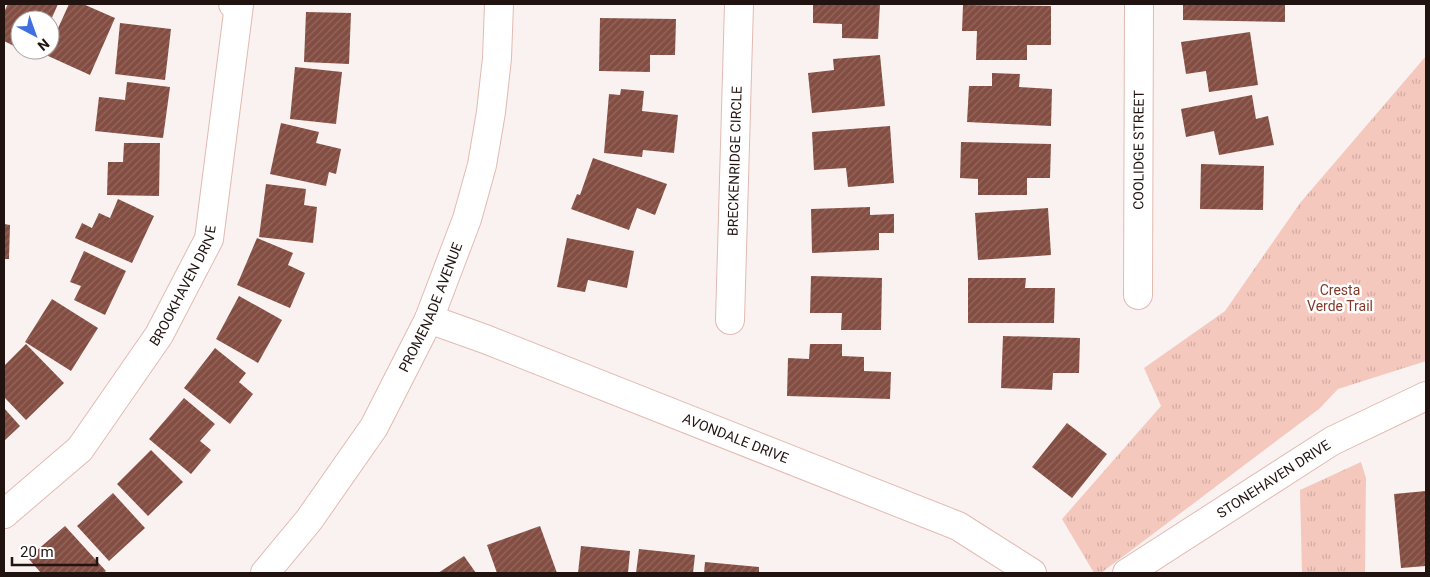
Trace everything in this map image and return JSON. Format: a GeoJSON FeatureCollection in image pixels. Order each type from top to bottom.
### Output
{"type":"FeatureCollection","features":[{"type":"Feature","properties":{"kind":"street","name":"BROOKHAVEN DRIVE"},"geometry":{"type":"LineString","coordinates":[[4,514],[80,449],[159,335],[209,239],[239,5],[233,4]]}},
{"type":"Feature","properties":{"kind":"street","name":"PROMENADE AVENUE"},"geometry":{"type":"LineString","coordinates":[[266,573],[309,520],[374,427],[430,319],[467,219],[482,165],[492,112],[499,4]]}},
{"type":"Feature","properties":{"kind":"street","name":"BRECKENRIDGE CIRCLE"},"geometry":{"type":"LineString","coordinates":[[730,320],[739,4]]}},
{"type":"Feature","properties":{"kind":"street","name":"COOLIDGE STREET"},"geometry":{"type":"LineString","coordinates":[[1138,295],[1139,4]]}},
{"type":"Feature","properties":{"kind":"street","name":"AVONDALE DRIVE"},"geometry":{"type":"LineString","coordinates":[[430,319],[958,526],[1032,573]]}},
{"type":"Feature","properties":{"kind":"street","name":"STONEHAVEN DRIVE"},"geometry":{"type":"LineString","coordinates":[[1126,573],[1332,441],[1426,396]]}},
{"type":"Feature","properties":{"kind":"green space","name":"Cresta Verde Trail"},"geometry":{"type":"Polygon","coordinates":[[[1426,56],[1426,361],[1338,389],[1319,409],[1101,573],[1094,573],[1062,519],[1161,406],[1144,368],[1225,311],[1300,203],[1426,56]]]}},
{"type":"Feature","properties":{"kind":"green space"},"geometry":{"type":"Polygon","coordinates":[[[1361,462],[1366,478],[1365,573],[1302,573],[1300,490],[1361,462]]]}},
{"type":"Feature","properties":{"kind":"building"},"geometry":{"type":"Polygon","coordinates":[[[8,4],[58,4],[55,10],[10,10],[10,44],[4,41],[4,12],[8,4]]]}},
{"type":"Feature","properties":{"kind":"building"},"geometry":{"type":"Polygon","coordinates":[[[69,4],[83,4],[115,18],[90,75],[57,60],[60,60],[60,24],[69,4]]]}},
{"type":"Feature","properties":{"kind":"building"},"geometry":{"type":"Polygon","coordinates":[[[813,4],[880,4],[878,39],[842,38],[842,24],[813,23],[813,4]]]}},
{"type":"Feature","properties":{"kind":"building"},"geometry":{"type":"Polygon","coordinates":[[[1183,4],[1285,4],[1285,22],[1183,20],[1183,4]]]}},
{"type":"Feature","properties":{"kind":"building"},"geometry":{"type":"Polygon","coordinates":[[[963,5],[1051,6],[1051,45],[1027,45],[1027,60],[976,60],[977,31],[962,31],[963,5]]]}},
{"type":"Feature","properties":{"kind":"building"},"geometry":{"type":"Polygon","coordinates":[[[306,12],[351,13],[349,64],[304,62],[306,12]]]}},
{"type":"Feature","properties":{"kind":"building"},"geometry":{"type":"Polygon","coordinates":[[[600,18],[676,19],[675,55],[650,55],[650,72],[599,71],[600,18]]]}},
{"type":"Feature","properties":{"kind":"building"},"geometry":{"type":"Polygon","coordinates":[[[120,23],[171,29],[165,80],[115,74],[120,23]]]}},
{"type":"Feature","properties":{"kind":"building"},"geometry":{"type":"Polygon","coordinates":[[[1250,32],[1258,85],[1209,92],[1206,71],[1186,74],[1181,42],[1250,32]]]}},
{"type":"Feature","properties":{"kind":"building"},"geometry":{"type":"Polygon","coordinates":[[[880,55],[885,106],[812,113],[808,73],[834,70],[833,59],[880,55]]]}},
{"type":"Feature","properties":{"kind":"building"},"geometry":{"type":"Polygon","coordinates":[[[295,67],[342,72],[336,124],[290,119],[295,67]]]}},
{"type":"Feature","properties":{"kind":"building"},"geometry":{"type":"Polygon","coordinates":[[[992,73],[1020,74],[1019,87],[1052,89],[1051,126],[967,122],[969,86],[992,86],[992,73]]]}},
{"type":"Feature","properties":{"kind":"building"},"geometry":{"type":"Polygon","coordinates":[[[127,82],[170,87],[163,138],[95,131],[99,97],[125,100],[127,82]]]}},
{"type":"Feature","properties":{"kind":"building"},"geometry":{"type":"Polygon","coordinates":[[[621,89],[644,91],[642,111],[678,115],[674,153],[643,150],[642,157],[604,153],[609,94],[620,95],[621,89]]]}},
{"type":"Feature","properties":{"kind":"building"},"geometry":{"type":"Polygon","coordinates":[[[1252,95],[1256,119],[1268,116],[1274,145],[1219,155],[1214,131],[1186,137],[1181,109],[1252,95]]]}},
{"type":"Feature","properties":{"kind":"building"},"geometry":{"type":"Polygon","coordinates":[[[281,123],[319,132],[316,143],[341,149],[336,174],[329,172],[326,186],[270,174],[281,123]]]}},
{"type":"Feature","properties":{"kind":"building"},"geometry":{"type":"Polygon","coordinates":[[[890,126],[894,183],[848,187],[846,168],[814,170],[812,132],[890,126]]]}},
{"type":"Feature","properties":{"kind":"building"},"geometry":{"type":"Polygon","coordinates":[[[961,142],[1051,144],[1050,178],[1027,178],[1027,195],[978,195],[978,179],[960,178],[961,142]]]}},
{"type":"Feature","properties":{"kind":"building"},"geometry":{"type":"Polygon","coordinates":[[[124,143],[160,143],[159,196],[107,195],[108,162],[123,162],[124,143]]]}},
{"type":"Feature","properties":{"kind":"building"},"geometry":{"type":"Polygon","coordinates":[[[593,158],[667,184],[655,215],[637,208],[629,230],[571,209],[577,194],[580,195],[593,158]]]}},
{"type":"Feature","properties":{"kind":"building"},"geometry":{"type":"Polygon","coordinates":[[[1201,164],[1264,166],[1263,210],[1200,209],[1201,164]]]}},
{"type":"Feature","properties":{"kind":"building"},"geometry":{"type":"Polygon","coordinates":[[[266,184],[306,189],[304,205],[317,207],[313,243],[259,237],[266,184]]]}},
{"type":"Feature","properties":{"kind":"building"},"geometry":{"type":"Polygon","coordinates":[[[118,199],[154,216],[132,263],[75,238],[82,223],[92,228],[99,213],[110,218],[118,199]]]}},
{"type":"Feature","properties":{"kind":"building"},"geometry":{"type":"Polygon","coordinates":[[[870,207],[870,215],[894,214],[894,233],[879,233],[879,250],[812,253],[811,209],[870,207]]]}},
{"type":"Feature","properties":{"kind":"building"},"geometry":{"type":"Polygon","coordinates":[[[1048,208],[1051,255],[978,260],[975,213],[1048,208]]]}},
{"type":"Feature","properties":{"kind":"building"},"geometry":{"type":"Polygon","coordinates":[[[4,224],[10,225],[9,259],[4,259],[4,224]]]}},
{"type":"Feature","properties":{"kind":"building"},"geometry":{"type":"Polygon","coordinates":[[[257,238],[293,253],[288,265],[305,273],[290,308],[237,285],[257,238]]]}},
{"type":"Feature","properties":{"kind":"building"},"geometry":{"type":"Polygon","coordinates":[[[567,238],[634,251],[627,288],[588,280],[585,292],[557,287],[567,238]]]}},
{"type":"Feature","properties":{"kind":"building"},"geometry":{"type":"Polygon","coordinates":[[[84,251],[126,271],[105,315],[74,300],[81,286],[70,282],[84,251]]]}},
{"type":"Feature","properties":{"kind":"building"},"geometry":{"type":"Polygon","coordinates":[[[811,276],[882,278],[881,330],[841,330],[842,313],[810,313],[811,276]]]}},
{"type":"Feature","properties":{"kind":"building"},"geometry":{"type":"Polygon","coordinates":[[[968,278],[1026,278],[1025,288],[1055,288],[1054,323],[968,323],[968,278]]]}},
{"type":"Feature","properties":{"kind":"building"},"geometry":{"type":"Polygon","coordinates":[[[239,296],[282,320],[258,363],[216,339],[239,296]]]}},
{"type":"Feature","properties":{"kind":"building"},"geometry":{"type":"Polygon","coordinates":[[[52,299],[98,328],[71,371],[25,342],[52,299]]]}},
{"type":"Feature","properties":{"kind":"building"},"geometry":{"type":"Polygon","coordinates":[[[1003,336],[1080,338],[1079,373],[1053,373],[1052,390],[1001,388],[1003,336]]]}},
{"type":"Feature","properties":{"kind":"building"},"geometry":{"type":"Polygon","coordinates":[[[26,344],[64,383],[26,420],[4,397],[4,366],[26,344]]]}},
{"type":"Feature","properties":{"kind":"building"},"geometry":{"type":"Polygon","coordinates":[[[810,344],[842,344],[842,356],[864,357],[864,371],[891,372],[890,399],[787,396],[788,358],[809,359],[810,344]]]}},
{"type":"Feature","properties":{"kind":"building"},"geometry":{"type":"Polygon","coordinates":[[[215,348],[246,373],[239,382],[253,394],[230,424],[184,388],[215,348]]]}},
{"type":"Feature","properties":{"kind":"building"},"geometry":{"type":"Polygon","coordinates":[[[184,398],[215,424],[200,441],[211,450],[191,474],[149,439],[184,398]]]}},
{"type":"Feature","properties":{"kind":"building"},"geometry":{"type":"Polygon","coordinates":[[[4,408],[20,426],[4,441],[4,408]]]}},
{"type":"Feature","properties":{"kind":"building"},"geometry":{"type":"Polygon","coordinates":[[[1067,423],[1107,454],[1072,498],[1032,467],[1067,423]]]}},
{"type":"Feature","properties":{"kind":"building"},"geometry":{"type":"Polygon","coordinates":[[[151,450],[183,482],[148,516],[117,484],[151,450]]]}},
{"type":"Feature","properties":{"kind":"building"},"geometry":{"type":"Polygon","coordinates":[[[1426,491],[1426,566],[1401,568],[1394,494],[1426,491]]]}},
{"type":"Feature","properties":{"kind":"building"},"geometry":{"type":"Polygon","coordinates":[[[113,493],[145,528],[109,561],[77,526],[113,493]]]}},
{"type":"Feature","properties":{"kind":"building"},"geometry":{"type":"Polygon","coordinates":[[[65,526],[106,571],[103,573],[41,573],[28,558],[65,526]]]}},
{"type":"Feature","properties":{"kind":"building"},"geometry":{"type":"Polygon","coordinates":[[[540,526],[557,573],[497,573],[487,545],[540,526]]]}},
{"type":"Feature","properties":{"kind":"building"},"geometry":{"type":"Polygon","coordinates":[[[581,546],[630,551],[628,573],[578,573],[581,546]]]}},
{"type":"Feature","properties":{"kind":"building"},"geometry":{"type":"Polygon","coordinates":[[[639,549],[695,555],[693,573],[636,573],[639,549]]]}},
{"type":"Feature","properties":{"kind":"building"},"geometry":{"type":"Polygon","coordinates":[[[464,556],[476,573],[438,573],[464,556]]]}},
{"type":"Feature","properties":{"kind":"building"},"geometry":{"type":"Polygon","coordinates":[[[705,562],[759,567],[759,573],[704,573],[705,562]]]}}]}
